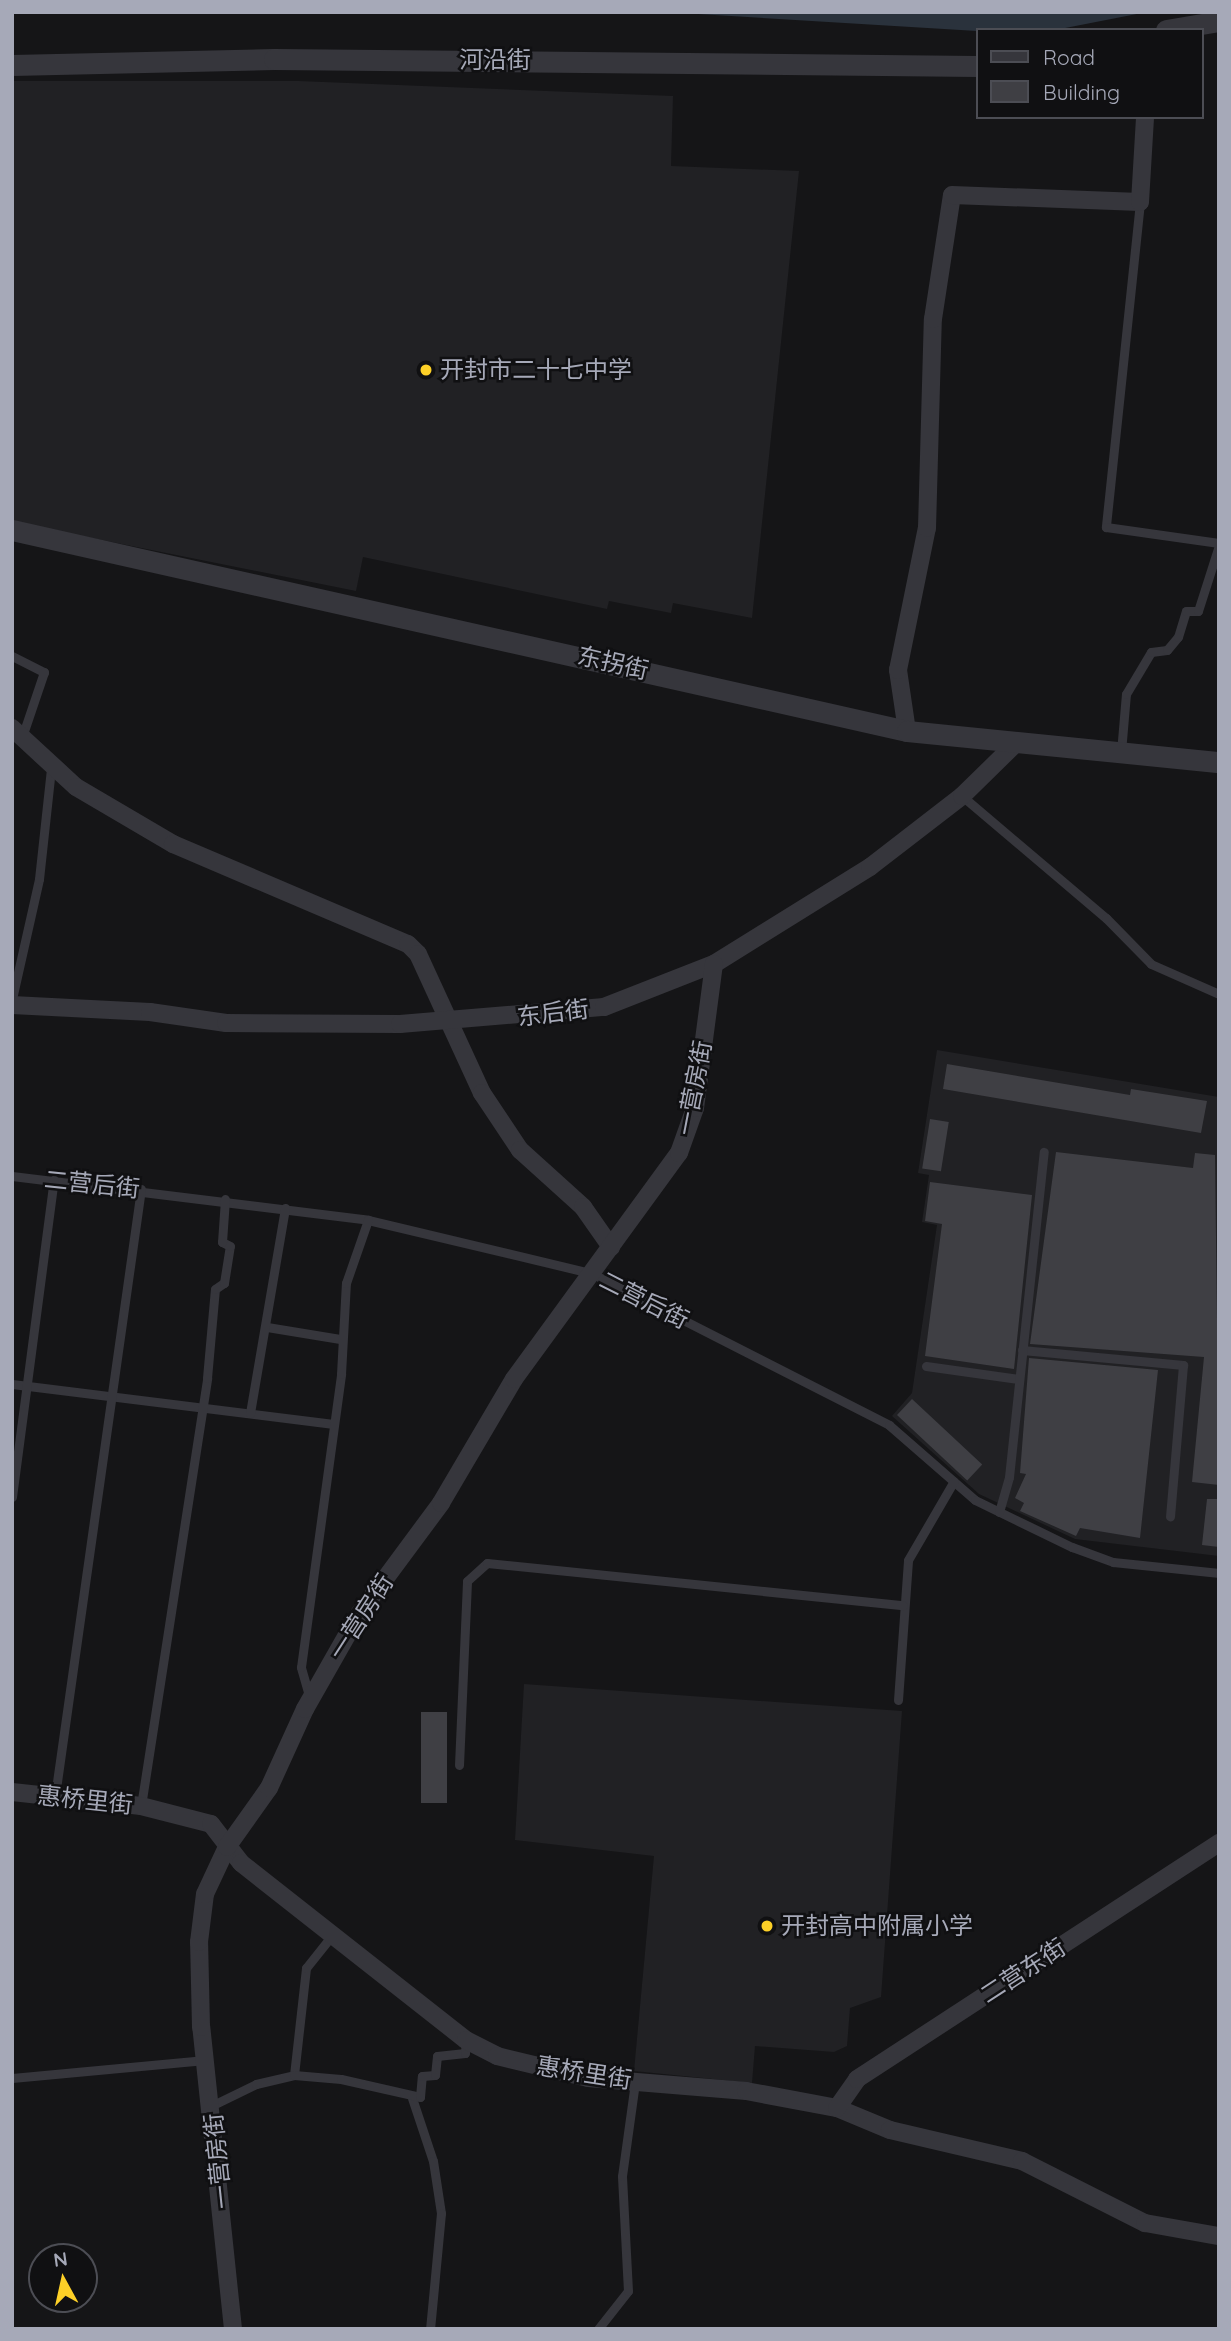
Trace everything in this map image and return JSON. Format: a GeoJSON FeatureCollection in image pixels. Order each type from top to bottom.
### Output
{"type":"FeatureCollection","features":[{"type":"Feature","properties":{"kind":"street"},"geometry":{"type":"LineString","coordinates":[[1179,28],[1219,21]]}},
{"type":"Feature","properties":{"kind":"street","name":"河沿街"},"geometry":{"type":"LineString","coordinates":[[12,65],[274,59],[976,66]]}},
{"type":"Feature","properties":{"kind":"street"},"geometry":{"type":"LineString","coordinates":[[907,731],[898,670],[928,528],[933,319],[951,195],[1140,202],[1145,119]]}},
{"type":"Feature","properties":{"kind":"street","name":"东拐街"},"geometry":{"type":"LineString","coordinates":[[12,530],[907,731],[1014,745],[1219,762]]}},
{"type":"Feature","properties":{"kind":"street"},"geometry":{"type":"LineString","coordinates":[[16,735],[51,768],[173,844],[408,944],[418,954],[482,1093],[520,1150],[583,1207],[611,1247]]}},
{"type":"Feature","properties":{"kind":"street","name":"东后街"},"geometry":{"type":"LineString","coordinates":[[12,1005],[150,1012],[226,1023],[449,1021],[604,1007],[714,964],[870,867],[962,796],[1014,745]]}},
{"type":"Feature","properties":{"kind":"street","name":"一营房街"},"geometry":{"type":"LineString","coordinates":[[233,2329],[213,2105],[205,2060],[199,1942],[205,1894],[227,1847],[269,1788],[310,1699],[359,1614],[441,1503],[514,1379],[686,1139],[695,1108],[714,964]]}},
{"type":"Feature","properties":{"kind":"street","name":"惠桥里街"},"geometry":{"type":"LineString","coordinates":[[12,1792],[141,1806],[211,1824],[227,1847],[466,2040],[536,2067],[635,2082],[746,2091],[837,2108],[890,2130],[1022,2161],[1145,2223],[1219,2236]]}},
{"type":"Feature","properties":{"kind":"street","name":"二营东街"},"geometry":{"type":"LineString","coordinates":[[837,2108],[857,2079],[1219,1843]]}},
{"type":"Feature","properties":{"kind":"lane"},"geometry":{"type":"LineString","coordinates":[[1121,754],[1126,694],[1152,652],[1167,650],[1178,637],[1186,611],[1198,611],[1219,544],[1106,527],[1140,202]]}},
{"type":"Feature","properties":{"kind":"lane"},"geometry":{"type":"LineString","coordinates":[[12,656],[44,672],[16,735]]}},
{"type":"Feature","properties":{"kind":"lane"},"geometry":{"type":"LineString","coordinates":[[12,999],[38,879],[51,768]]}},
{"type":"Feature","properties":{"kind":"lane"},"geometry":{"type":"LineString","coordinates":[[962,796],[1106,918],[1151,964],[1219,994]]}},
{"type":"Feature","properties":{"kind":"lane"},"geometry":{"type":"LineString","coordinates":[[999,1512],[1009,1477],[1044,1153]]}},
{"type":"Feature","properties":{"kind":"lane","name":"二营后街"},"geometry":{"type":"LineString","coordinates":[[12,1176],[225,1199],[368,1220],[592,1273],[889,1425],[954,1481],[999,1512],[1113,1562],[1219,1573]]}},
{"type":"Feature","properties":{"kind":"lane"},"geometry":{"type":"LineString","coordinates":[[12,1497],[54,1180]]}},
{"type":"Feature","properties":{"kind":"lane"},"geometry":{"type":"LineString","coordinates":[[55,1796],[141,1189]]}},
{"type":"Feature","properties":{"kind":"lane"},"geometry":{"type":"LineString","coordinates":[[141,1806],[215,1289],[224,1283],[230,1246],[222,1242],[225,1199]]}},
{"type":"Feature","properties":{"kind":"lane"},"geometry":{"type":"LineString","coordinates":[[250,1413],[267,1327],[285,1208]]}},
{"type":"Feature","properties":{"kind":"lane"},"geometry":{"type":"LineString","coordinates":[[310,1699],[301,1667],[334,1424],[346,1283],[368,1220]]}},
{"type":"Feature","properties":{"kind":"lane"},"geometry":{"type":"LineString","coordinates":[[267,1327],[340,1339]]}},
{"type":"Feature","properties":{"kind":"lane"},"geometry":{"type":"LineString","coordinates":[[1022,1350],[1183,1365],[1170,1516]]}},
{"type":"Feature","properties":{"kind":"lane"},"geometry":{"type":"LineString","coordinates":[[926,1366],[1019,1379]]}},
{"type":"Feature","properties":{"kind":"lane"},"geometry":{"type":"LineString","coordinates":[[12,1384],[199,1405],[334,1424]]}},
{"type":"Feature","properties":{"kind":"lane"},"geometry":{"type":"LineString","coordinates":[[898,1700],[903,1605],[916,1541],[954,1481]]}},
{"type":"Feature","properties":{"kind":"lane"},"geometry":{"type":"LineString","coordinates":[[459,1765],[467,1581],[487,1563],[903,1605]]}},
{"type":"Feature","properties":{"kind":"lane"},"geometry":{"type":"LineString","coordinates":[[294,2075],[306,1968],[333,1934]]}},
{"type":"Feature","properties":{"kind":"lane"},"geometry":{"type":"LineString","coordinates":[[213,2105],[256,2084],[294,2075],[341,2079],[412,2098],[420,2097],[422,2076],[435,2076],[437,2056],[465,2053],[466,2040]]}},
{"type":"Feature","properties":{"kind":"lane"},"geometry":{"type":"LineString","coordinates":[[12,2078],[205,2060]]}},
{"type":"Feature","properties":{"kind":"lane"},"geometry":{"type":"LineString","coordinates":[[598,2329],[628,2291],[622,2176],[635,2082]]}},
{"type":"Feature","properties":{"kind":"lane"},"geometry":{"type":"LineString","coordinates":[[412,2098],[433,2161],[442,2213],[430,2329]]}},
{"type":"Feature","properties":{"kind":"shaded area"},"geometry":{"type":"Polygon","coordinates":[[[665,12],[1147,12],[1065,28],[976,28],[976,31],[665,12]]]}},
{"type":"Feature","properties":{"kind":"shaded area","name":"开封市二十七中学"},"geometry":{"type":"Polygon","coordinates":[[[12,81],[298,81],[673,96],[671,166],[799,171],[752,618],[673,603],[671,613],[609,601],[607,609],[363,557],[356,591],[12,522],[12,81]]]}},
{"type":"Feature","properties":{"kind":"shaded area"},"geometry":{"type":"Polygon","coordinates":[[[937,1050],[1219,1097],[1219,1556],[1075,1539],[979,1494],[892,1416],[912,1393],[937,1225],[922,1222],[929,1175],[918,1173],[937,1050]]]}},
{"type":"Feature","properties":{"kind":"shaded area","name":"开封高中附属小学"},"geometry":{"type":"Polygon","coordinates":[[[524,1684],[902,1711],[881,1997],[850,2008],[847,2046],[834,2052],[755,2046],[752,2083],[634,2071],[654,1856],[515,1840],[524,1684]]]}},
{"type":"Feature","properties":{"kind":"building"},"geometry":{"type":"Polygon","coordinates":[[[947,1064],[1130,1095],[1131,1089],[1207,1101],[1201,1133],[943,1089],[947,1064]]]}},
{"type":"Feature","properties":{"kind":"building"},"geometry":{"type":"Polygon","coordinates":[[[930,1119],[949,1122],[941,1171],[922,1168],[930,1119]]]}},
{"type":"Feature","properties":{"kind":"building"},"geometry":{"type":"Polygon","coordinates":[[[1056,1152],[1193,1168],[1195,1153],[1215,1155],[1219,1485],[1192,1482],[1204,1357],[1030,1344],[1056,1152]]]}},
{"type":"Feature","properties":{"kind":"building"},"geometry":{"type":"Polygon","coordinates":[[[930,1182],[1032,1195],[1014,1369],[925,1356],[942,1224],[925,1221],[930,1182]]]}},
{"type":"Feature","properties":{"kind":"building"},"geometry":{"type":"Polygon","coordinates":[[[1029,1358],[1158,1370],[1140,1538],[1080,1528],[1076,1536],[1020,1511],[1024,1503],[1015,1498],[1026,1474],[1020,1473],[1029,1358]]]}},
{"type":"Feature","properties":{"kind":"building"},"geometry":{"type":"Polygon","coordinates":[[[912,1399],[982,1464],[967,1481],[897,1415],[912,1399]]]}},
{"type":"Feature","properties":{"kind":"building"},"geometry":{"type":"Polygon","coordinates":[[[1207,1499],[1219,1499],[1219,1547],[1202,1545],[1207,1499]]]}},
{"type":"Feature","properties":{"kind":"building"},"geometry":{"type":"Polygon","coordinates":[[[421,1712],[447,1712],[447,1803],[421,1803],[421,1712]]]}},
{"type":"Feature","properties":{"kind":"place","name":"开封市二十七中学"},"geometry":{"type":"Point","coordinates":[426,370]}},
{"type":"Feature","properties":{"kind":"place","name":"开封高中附属小学"},"geometry":{"type":"Point","coordinates":[767,1926]}}]}
